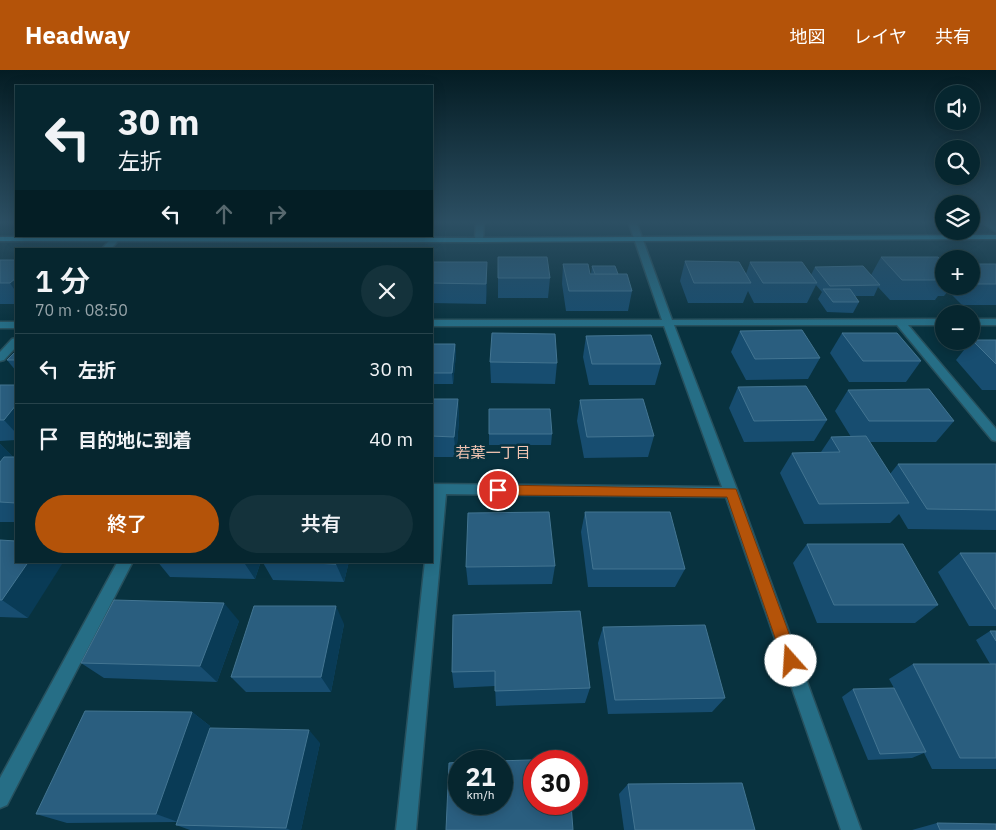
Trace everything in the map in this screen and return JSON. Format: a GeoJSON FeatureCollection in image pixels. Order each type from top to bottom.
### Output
{"type":"FeatureCollection","features":[{"type":"Feature","properties":{"kind":"street"},"geometry":{"type":"LineString","coordinates":[[644,256],[731,492],[851,830]]}},
{"type":"Feature","properties":{"kind":"street"},"geometry":{"type":"LineString","coordinates":[[900,322],[996,437]]}},
{"type":"Feature","properties":{"kind":"street"},"geometry":{"type":"LineString","coordinates":[[433,323],[935,322]]}},
{"type":"Feature","properties":{"kind":"street"},"geometry":{"type":"LineString","coordinates":[[980,322],[996,322]]}},
{"type":"Feature","properties":{"kind":"street"},"geometry":{"type":"LineString","coordinates":[[0,325],[15,325]]}},
{"type":"Feature","properties":{"kind":"street"},"geometry":{"type":"LineString","coordinates":[[0,358],[15,343]]}},
{"type":"Feature","properties":{"kind":"street"},"geometry":{"type":"LineString","coordinates":[[433,523],[436,489],[731,492]]}},
{"type":"Feature","properties":{"kind":"street"},"geometry":{"type":"LineString","coordinates":[[0,798],[125,563]]}},
{"type":"Feature","properties":{"kind":"street"},"geometry":{"type":"LineString","coordinates":[[406,830],[429,563]]}},
{"type":"Feature","properties":{"kind":"building"},"geometry":{"type":"Polygon","coordinates":[[[498,257],[547,257],[550,278],[498,278],[498,257]]]}},
{"type":"Feature","properties":{"kind":"building"},"geometry":{"type":"Polygon","coordinates":[[[881,257],[935,257],[935,280],[902,280],[881,257]]]}},
{"type":"Feature","properties":{"kind":"building"},"geometry":{"type":"Polygon","coordinates":[[[0,260],[15,260],[15,279],[10,283],[0,283],[0,260]]]}},
{"type":"Feature","properties":{"kind":"building"},"geometry":{"type":"Polygon","coordinates":[[[685,261],[739,262],[751,283],[694,283],[685,261]]]}},
{"type":"Feature","properties":{"kind":"building"},"geometry":{"type":"Polygon","coordinates":[[[433,262],[487,262],[486,284],[433,283],[433,262]]]}},
{"type":"Feature","properties":{"kind":"building"},"geometry":{"type":"Polygon","coordinates":[[[750,262],[802,262],[817,283],[763,283],[750,262]]]}},
{"type":"Feature","properties":{"kind":"building"},"geometry":{"type":"Polygon","coordinates":[[[563,264],[588,264],[590,274],[627,274],[632,291],[569,291],[563,264]]]}},
{"type":"Feature","properties":{"kind":"building"},"geometry":{"type":"Polygon","coordinates":[[[980,264],[996,264],[996,284],[980,284],[980,264]]]}},
{"type":"Feature","properties":{"kind":"building"},"geometry":{"type":"Polygon","coordinates":[[[592,266],[615,266],[618,274],[595,274],[592,266]]]}},
{"type":"Feature","properties":{"kind":"building"},"geometry":{"type":"Polygon","coordinates":[[[863,266],[880,285],[830,286],[815,267],[863,266]]]}},
{"type":"Feature","properties":{"kind":"building"},"geometry":{"type":"Polygon","coordinates":[[[823,289],[850,289],[859,302],[833,302],[823,289]]]}},
{"type":"Feature","properties":{"kind":"building"},"geometry":{"type":"Polygon","coordinates":[[[802,330],[820,358],[755,359],[740,331],[802,330]]]}},
{"type":"Feature","properties":{"kind":"building"},"geometry":{"type":"Polygon","coordinates":[[[492,333],[555,334],[557,363],[490,362],[492,333]]]}},
{"type":"Feature","properties":{"kind":"building"},"geometry":{"type":"Polygon","coordinates":[[[842,333],[897,333],[921,361],[863,361],[842,333]]]}},
{"type":"Feature","properties":{"kind":"building"},"geometry":{"type":"Polygon","coordinates":[[[651,335],[661,364],[592,364],[586,336],[651,335]]]}},
{"type":"Feature","properties":{"kind":"building"},"geometry":{"type":"Polygon","coordinates":[[[980,340],[996,340],[996,364],[980,348],[980,340]]]}},
{"type":"Feature","properties":{"kind":"building"},"geometry":{"type":"Polygon","coordinates":[[[433,344],[455,344],[452,373],[433,373],[433,344]]]}},
{"type":"Feature","properties":{"kind":"building"},"geometry":{"type":"Polygon","coordinates":[[[15,352],[15,360],[7,360],[15,352]]]}},
{"type":"Feature","properties":{"kind":"building"},"geometry":{"type":"Polygon","coordinates":[[[0,385],[15,385],[15,406],[4,420],[0,420],[0,385]]]}},
{"type":"Feature","properties":{"kind":"building"},"geometry":{"type":"Polygon","coordinates":[[[806,386],[827,420],[754,421],[738,387],[806,386]]]}},
{"type":"Feature","properties":{"kind":"building"},"geometry":{"type":"Polygon","coordinates":[[[929,389],[954,421],[869,421],[848,390],[929,389]]]}},
{"type":"Feature","properties":{"kind":"building"},"geometry":{"type":"Polygon","coordinates":[[[433,399],[458,399],[454,437],[433,436],[433,399]]]}},
{"type":"Feature","properties":{"kind":"building"},"geometry":{"type":"Polygon","coordinates":[[[643,399],[654,436],[587,437],[580,400],[643,399]]]}},
{"type":"Feature","properties":{"kind":"building"},"geometry":{"type":"Polygon","coordinates":[[[489,409],[550,409],[552,434],[489,434],[489,409]]]}},
{"type":"Feature","properties":{"kind":"building"},"geometry":{"type":"Polygon","coordinates":[[[866,436],[909,503],[819,504],[792,453],[840,452],[831,437],[866,436]]]}},
{"type":"Feature","properties":{"kind":"building"},"geometry":{"type":"Polygon","coordinates":[[[4,457],[15,457],[15,503],[0,502],[0,462],[4,457]]]}},
{"type":"Feature","properties":{"kind":"building"},"geometry":{"type":"Polygon","coordinates":[[[898,464],[996,464],[996,510],[927,509],[898,464]]]}},
{"type":"Feature","properties":{"kind":"building"},"geometry":{"type":"Polygon","coordinates":[[[549,512],[555,566],[466,567],[468,513],[549,512]]]}},
{"type":"Feature","properties":{"kind":"building"},"geometry":{"type":"Polygon","coordinates":[[[585,512],[670,512],[685,569],[593,569],[585,512]]]}},
{"type":"Feature","properties":{"kind":"building"},"geometry":{"type":"Polygon","coordinates":[[[0,540],[15,541],[15,563],[28,563],[2,600],[0,600],[0,540]]]}},
{"type":"Feature","properties":{"kind":"building"},"geometry":{"type":"Polygon","coordinates":[[[807,544],[903,544],[938,605],[834,605],[807,544]]]}},
{"type":"Feature","properties":{"kind":"building"},"geometry":{"type":"Polygon","coordinates":[[[960,553],[996,553],[996,609],[995,609],[960,553]]]}},
{"type":"Feature","properties":{"kind":"building"},"geometry":{"type":"Polygon","coordinates":[[[114,600],[224,603],[200,666],[81,663],[114,600]]]}},
{"type":"Feature","properties":{"kind":"building"},"geometry":{"type":"Polygon","coordinates":[[[254,606],[336,606],[321,677],[231,677],[254,606]]]}},
{"type":"Feature","properties":{"kind":"building"},"geometry":{"type":"Polygon","coordinates":[[[580,611],[590,688],[495,691],[495,671],[452,672],[453,615],[580,611]]]}},
{"type":"Feature","properties":{"kind":"building"},"geometry":{"type":"Polygon","coordinates":[[[705,625],[725,698],[615,700],[603,627],[705,625]]]}},
{"type":"Feature","properties":{"kind":"building"},"geometry":{"type":"Polygon","coordinates":[[[990,631],[996,631],[996,641],[990,631]]]}},
{"type":"Feature","properties":{"kind":"building"},"geometry":{"type":"Polygon","coordinates":[[[913,664],[996,664],[996,758],[960,758],[913,664]]]}},
{"type":"Feature","properties":{"kind":"building"},"geometry":{"type":"Polygon","coordinates":[[[894,688],[926,752],[880,754],[853,689],[894,688]]]}},
{"type":"Feature","properties":{"kind":"building"},"geometry":{"type":"Polygon","coordinates":[[[85,711],[192,712],[156,814],[36,814],[85,711]]]}},
{"type":"Feature","properties":{"kind":"building"},"geometry":{"type":"Polygon","coordinates":[[[210,728],[309,730],[286,828],[176,825],[210,728]]]}},
{"type":"Feature","properties":{"kind":"building"},"geometry":{"type":"Polygon","coordinates":[[[513,760],[523,760],[523,815],[572,815],[573,830],[446,830],[448,785],[448,815],[513,815],[513,760]]]}},
{"type":"Feature","properties":{"kind":"building"},"geometry":{"type":"Polygon","coordinates":[[[742,783],[755,830],[635,830],[628,784],[742,783]]]}},
{"type":"Feature","properties":{"kind":"building"},"geometry":{"type":"Polygon","coordinates":[[[937,823],[996,824],[996,830],[940,830],[937,823]]]}},
{"type":"Feature","properties":{"kind":"district","name":"若葉一丁目"},"geometry":{"type":"Point","coordinates":[493,453]}},
{"type":"Feature","properties":{"kind":"route"},"geometry":{"type":"LineString","coordinates":[[498,490],[731,492],[791,661]]}}]}
